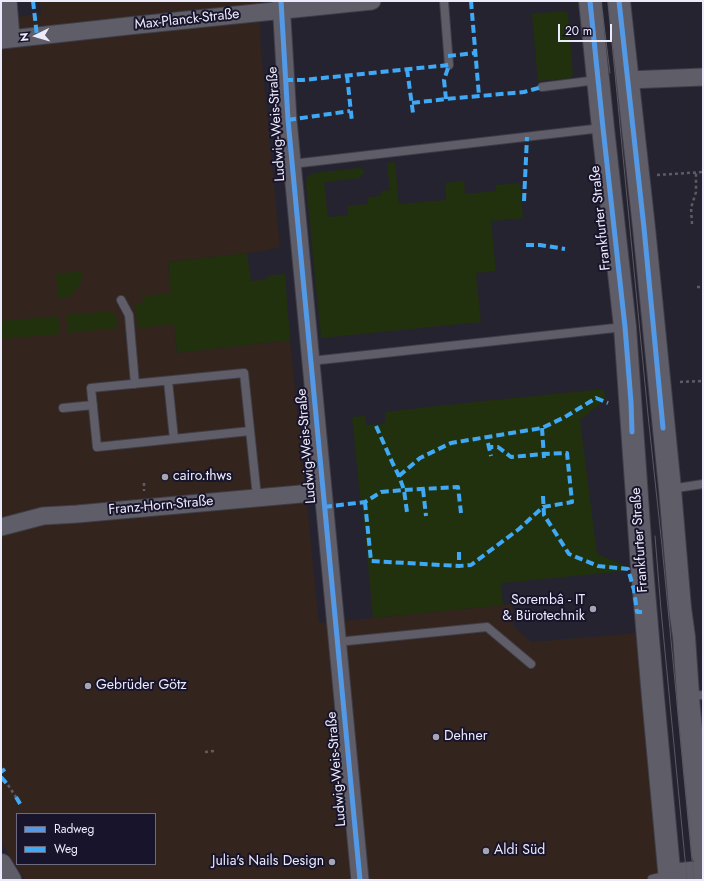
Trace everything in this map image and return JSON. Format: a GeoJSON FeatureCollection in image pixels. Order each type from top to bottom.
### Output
{"type":"FeatureCollection","features":[{"type":"Feature","properties":{"kind":"street"},"geometry":{"type":"LineString","coordinates":[[6,39],[8,1]]}},
{"type":"Feature","properties":{"kind":"street","name":"Max-Planck-Straße"},"geometry":{"type":"LineString","coordinates":[[6,39],[128,26],[281,6],[372,1]]}},
{"type":"Feature","properties":{"kind":"street","name":"Frankfurter Straße"},"geometry":{"type":"LineString","coordinates":[[590,1],[625,327],[646,652],[653,697],[664,878],[703,872]]}},
{"type":"Feature","properties":{"kind":"street"},"geometry":{"type":"LineString","coordinates":[[619,1],[670,489],[696,695],[693,724],[703,855]]}},
{"type":"Feature","properties":{"kind":"street","name":"Ludwig-Weis-Straße"},"geometry":{"type":"LineString","coordinates":[[281,6],[288,120],[360,880]]}},
{"type":"Feature","properties":{"kind":"street"},"geometry":{"type":"LineString","coordinates":[[628,80],[703,77]]}},
{"type":"Feature","properties":{"kind":"street","name":"Franz-Horn-Straße"},"geometry":{"type":"LineString","coordinates":[[1,527],[43,516],[323,492]]}},
{"type":"Feature","properties":{"kind":"street"},"geometry":{"type":"LineString","coordinates":[[653,697],[696,695]]}},
{"type":"Feature","properties":{"kind":"street"},"geometry":{"type":"LineString","coordinates":[[1,865],[10,880]]}},
{"type":"Feature","properties":{"kind":"lane"},"geometry":{"type":"LineString","coordinates":[[444,1],[449,64]]}},
{"type":"Feature","properties":{"kind":"lane"},"geometry":{"type":"LineString","coordinates":[[542,87],[598,80]]}},
{"type":"Feature","properties":{"kind":"lane"},"geometry":{"type":"LineString","coordinates":[[292,164],[603,128]]}},
{"type":"Feature","properties":{"kind":"lane"},"geometry":{"type":"LineString","coordinates":[[121,300],[129,315],[135,384]]}},
{"type":"Feature","properties":{"kind":"lane"},"geometry":{"type":"LineString","coordinates":[[310,361],[625,327]]}},
{"type":"Feature","properties":{"kind":"lane"},"geometry":{"type":"LineString","coordinates":[[250,431],[97,446],[91,388],[244,373],[257,497]]}},
{"type":"Feature","properties":{"kind":"lane"},"geometry":{"type":"LineString","coordinates":[[168,380],[174,439]]}},
{"type":"Feature","properties":{"kind":"lane"},"geometry":{"type":"LineString","coordinates":[[63,408],[93,405]]}},
{"type":"Feature","properties":{"kind":"lane"},"geometry":{"type":"LineString","coordinates":[[670,489],[703,484]]}},
{"type":"Feature","properties":{"kind":"lane"},"geometry":{"type":"LineString","coordinates":[[337,642],[487,627],[531,664]]}},
{"type":"Feature","properties":{"kind":"path"},"geometry":{"type":"LineString","coordinates":[[692,224],[691,208],[696,192],[696,172]]}},
{"type":"Feature","properties":{"kind":"path"},"geometry":{"type":"LineString","coordinates":[[638,176],[703,172]]}},
{"type":"Feature","properties":{"kind":"path"},"geometry":{"type":"LineString","coordinates":[[697,287],[703,287]]}},
{"type":"Feature","properties":{"kind":"path"},"geometry":{"type":"LineString","coordinates":[[205,752],[214,750]]}},
{"type":"Feature","properties":{"kind":"path"},"geometry":{"type":"LineString","coordinates":[[8,785],[16,797]]}},
{"type":"Feature","properties":{"kind":"shaded area"},"geometry":{"type":"Polygon","coordinates":[[[40,1],[259,1],[261,52],[280,247],[264,251],[168,262],[177,353],[290,340],[319,623],[512,604],[514,627],[531,642],[638,633],[660,880],[25,880],[1,842],[1,19],[41,14],[40,1]]]}},
{"type":"Feature","properties":{"kind":"green space"},"geometry":{"type":"Polygon","coordinates":[[[564,11],[568,14],[573,76],[571,78],[538,81],[532,14],[564,11]]]}},
{"type":"Feature","properties":{"kind":"green space"},"geometry":{"type":"Polygon","coordinates":[[[395,162],[399,204],[446,200],[445,183],[464,181],[465,194],[496,191],[496,185],[520,183],[523,218],[491,221],[496,271],[476,273],[481,322],[321,338],[306,184],[307,176],[314,173],[358,168],[363,169],[364,173],[359,178],[324,182],[328,217],[348,215],[347,206],[368,204],[368,197],[381,196],[381,191],[390,190],[387,163],[395,162]]]}},
{"type":"Feature","properties":{"kind":"green space"},"geometry":{"type":"Polygon","coordinates":[[[247,253],[251,281],[267,279],[267,276],[285,274],[290,340],[177,353],[174,324],[138,328],[135,304],[143,303],[142,296],[171,293],[168,262],[247,253]]]}},
{"type":"Feature","properties":{"kind":"green space"},"geometry":{"type":"Polygon","coordinates":[[[81,271],[82,282],[70,297],[58,299],[56,274],[81,271]]]}},
{"type":"Feature","properties":{"kind":"green space"},"geometry":{"type":"Polygon","coordinates":[[[111,311],[116,315],[117,328],[68,333],[66,315],[111,311]]]}},
{"type":"Feature","properties":{"kind":"green space"},"geometry":{"type":"Polygon","coordinates":[[[58,316],[60,334],[1,339],[1,321],[58,316]]]}},
{"type":"Feature","properties":{"kind":"green space"},"geometry":{"type":"Polygon","coordinates":[[[604,389],[605,400],[580,420],[597,554],[626,566],[626,571],[501,583],[503,605],[373,618],[363,510],[360,496],[352,417],[365,416],[366,425],[385,424],[385,412],[604,389]]]}},
{"type":"Feature","properties":{"kind":"tram line"},"geometry":{"type":"LineString","coordinates":[[601,1],[610,73]]}},
{"type":"Feature","properties":{"kind":"tram line"},"geometry":{"type":"LineString","coordinates":[[608,1],[694,880]]}},
{"type":"Feature","properties":{"kind":"tram line"},"geometry":{"type":"LineString","coordinates":[[655,536],[687,880]]}},
{"type":"Feature","properties":{"kind":"marked path"},"geometry":{"type":"LineString","coordinates":[[33,1],[37,36]]}},
{"type":"Feature","properties":{"kind":"marked path"},"geometry":{"type":"LineString","coordinates":[[471,1],[479,96]]}},
{"type":"Feature","properties":{"kind":"marked path"},"geometry":{"type":"LineString","coordinates":[[448,56],[475,53]]}},
{"type":"Feature","properties":{"kind":"marked path"},"geometry":{"type":"LineString","coordinates":[[285,80],[303,80],[449,65],[444,80],[446,99]]}},
{"type":"Feature","properties":{"kind":"marked path"},"geometry":{"type":"LineString","coordinates":[[407,69],[413,113]]}},
{"type":"Feature","properties":{"kind":"marked path"},"geometry":{"type":"LineString","coordinates":[[347,75],[352,122]]}},
{"type":"Feature","properties":{"kind":"marked path"},"geometry":{"type":"LineString","coordinates":[[412,103],[524,92],[542,87]]}},
{"type":"Feature","properties":{"kind":"marked path"},"geometry":{"type":"LineString","coordinates":[[288,120],[350,111]]}},
{"type":"Feature","properties":{"kind":"marked path"},"geometry":{"type":"LineString","coordinates":[[524,201],[527,137]]}},
{"type":"Feature","properties":{"kind":"marked path"},"geometry":{"type":"LineString","coordinates":[[526,245],[540,245],[565,249]]}},
{"type":"Feature","properties":{"kind":"marked path"},"geometry":{"type":"LineString","coordinates":[[399,476],[420,458],[451,443],[542,428],[565,417],[596,398],[608,403]]}},
{"type":"Feature","properties":{"kind":"marked path"},"geometry":{"type":"LineString","coordinates":[[376,426],[399,476],[404,490],[407,512]]}},
{"type":"Feature","properties":{"kind":"marked path"},"geometry":{"type":"LineString","coordinates":[[542,428],[544,458]]}},
{"type":"Feature","properties":{"kind":"marked path"},"geometry":{"type":"LineString","coordinates":[[488,443],[491,456]]}},
{"type":"Feature","properties":{"kind":"marked path"},"geometry":{"type":"LineString","coordinates":[[365,502],[371,561],[459,566],[471,565],[519,529],[543,507],[572,502],[567,453],[511,457],[498,447],[488,447]]}},
{"type":"Feature","properties":{"kind":"marked path"},"geometry":{"type":"LineString","coordinates":[[324,507],[365,502],[381,492],[458,487],[461,513]]}},
{"type":"Feature","properties":{"kind":"marked path"},"geometry":{"type":"LineString","coordinates":[[423,489],[426,516]]}},
{"type":"Feature","properties":{"kind":"marked path"},"geometry":{"type":"LineString","coordinates":[[543,496],[544,515],[569,554],[598,566],[628,569],[634,590],[637,612],[646,612]]}},
{"type":"Feature","properties":{"kind":"marked path"},"geometry":{"type":"LineString","coordinates":[[459,552],[459,566]]}},
{"type":"Feature","properties":{"kind":"marked path"},"geometry":{"type":"LineString","coordinates":[[1,772],[5,769]]}},
{"type":"Feature","properties":{"kind":"marked path"},"geometry":{"type":"LineString","coordinates":[[1,777],[8,785]]}},
{"type":"Feature","properties":{"kind":"marked path"},"geometry":{"type":"LineString","coordinates":[[16,797],[22,807]]}},
{"type":"Feature","properties":{"kind":"cycle path"},"geometry":{"type":"LineString","coordinates":[[281,1],[288,120],[360,880]]}},
{"type":"Feature","properties":{"kind":"cycle path"},"geometry":{"type":"LineString","coordinates":[[590,1],[625,327],[632,432]]}},
{"type":"Feature","properties":{"kind":"cycle path"},"geometry":{"type":"LineString","coordinates":[[619,1],[644,228],[663,428]]}},
{"type":"Feature","properties":{"kind":"place","name":"cairo.thws"},"geometry":{"type":"Point","coordinates":[165,477]}},
{"type":"Feature","properties":{"kind":"place","name":"Sorembâ - IT & Bürotechnik"},"geometry":{"type":"Point","coordinates":[593,609]}},
{"type":"Feature","properties":{"kind":"place","name":"Gebrüder Götz"},"geometry":{"type":"Point","coordinates":[88,686]}},
{"type":"Feature","properties":{"kind":"place","name":"Dehner"},"geometry":{"type":"Point","coordinates":[436,737]}},
{"type":"Feature","properties":{"kind":"place","name":"Aldi Süd"},"geometry":{"type":"Point","coordinates":[486,851]}},
{"type":"Feature","properties":{"kind":"place","name":"Julia's Nails Design"},"geometry":{"type":"Point","coordinates":[332,862]}}]}
